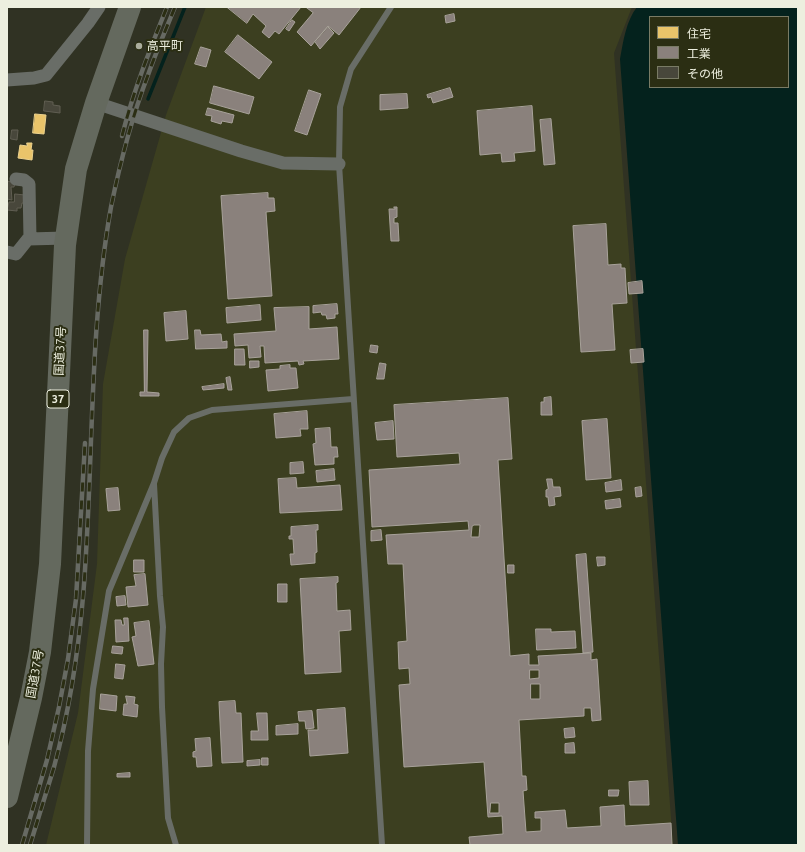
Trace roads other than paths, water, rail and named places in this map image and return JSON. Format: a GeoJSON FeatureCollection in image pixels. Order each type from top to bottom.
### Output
{"type":"FeatureCollection","features":[{"type":"Feature","properties":{"kind":"highway","name":"国道37号"},"geometry":{"type":"LineString","coordinates":[[7,797],[31,698],[40,652],[50,564],[66,238],[76,169],[96,103],[130,7]]}},
{"type":"Feature","properties":{"kind":"street"},"geometry":{"type":"LineString","coordinates":[[7,80],[34,78],[46,75],[88,24],[99,7]]}},
{"type":"Feature","properties":{"kind":"street"},"geometry":{"type":"LineString","coordinates":[[96,103],[241,151],[283,163],[339,164]]}},
{"type":"Feature","properties":{"kind":"street"},"geometry":{"type":"LineString","coordinates":[[16,179],[24,180],[29,184],[30,239]]}},
{"type":"Feature","properties":{"kind":"street"},"geometry":{"type":"LineString","coordinates":[[7,252],[16,254],[28,239],[66,238]]}},
{"type":"Feature","properties":{"kind":"lane"},"geometry":{"type":"LineString","coordinates":[[382,845],[339,164],[340,106],[351,69],[391,7]]}},
{"type":"Feature","properties":{"kind":"lane"},"geometry":{"type":"LineString","coordinates":[[87,845],[88,750],[91,712],[93,689],[108,591],[174,432],[189,418],[212,410],[353,399]]}},
{"type":"Feature","properties":{"kind":"lane"},"geometry":{"type":"LineString","coordinates":[[154,483],[163,627],[161,664],[162,707],[168,818],[176,845]]}},
{"type":"Feature","properties":{"kind":"water"},"geometry":{"type":"Polygon","coordinates":[[[637,7],[798,7],[798,845],[678,845],[620,59],[622,46],[630,19],[637,7]]]}},
{"type":"Feature","properties":{"kind":"waterway"},"geometry":{"type":"LineString","coordinates":[[148,99],[185,7]]}},
{"type":"Feature","properties":{"kind":"railway"},"geometry":{"type":"LineString","coordinates":[[122,136],[148,55],[167,7]]}},
{"type":"Feature","properties":{"kind":"railway"},"geometry":{"type":"LineString","coordinates":[[30,845],[59,746],[72,683],[78,640],[83,597],[89,499],[92,402],[98,304],[111,207],[122,157],[142,91],[175,7]]}},
{"type":"Feature","properties":{"kind":"railway"},"geometry":{"type":"LineString","coordinates":[[22,845],[47,760],[68,659],[76,599],[85,443]]}},
{"type":"Feature","properties":{"kind":"place","name":"高平町"},"geometry":{"type":"Point","coordinates":[139,46]}}]}
